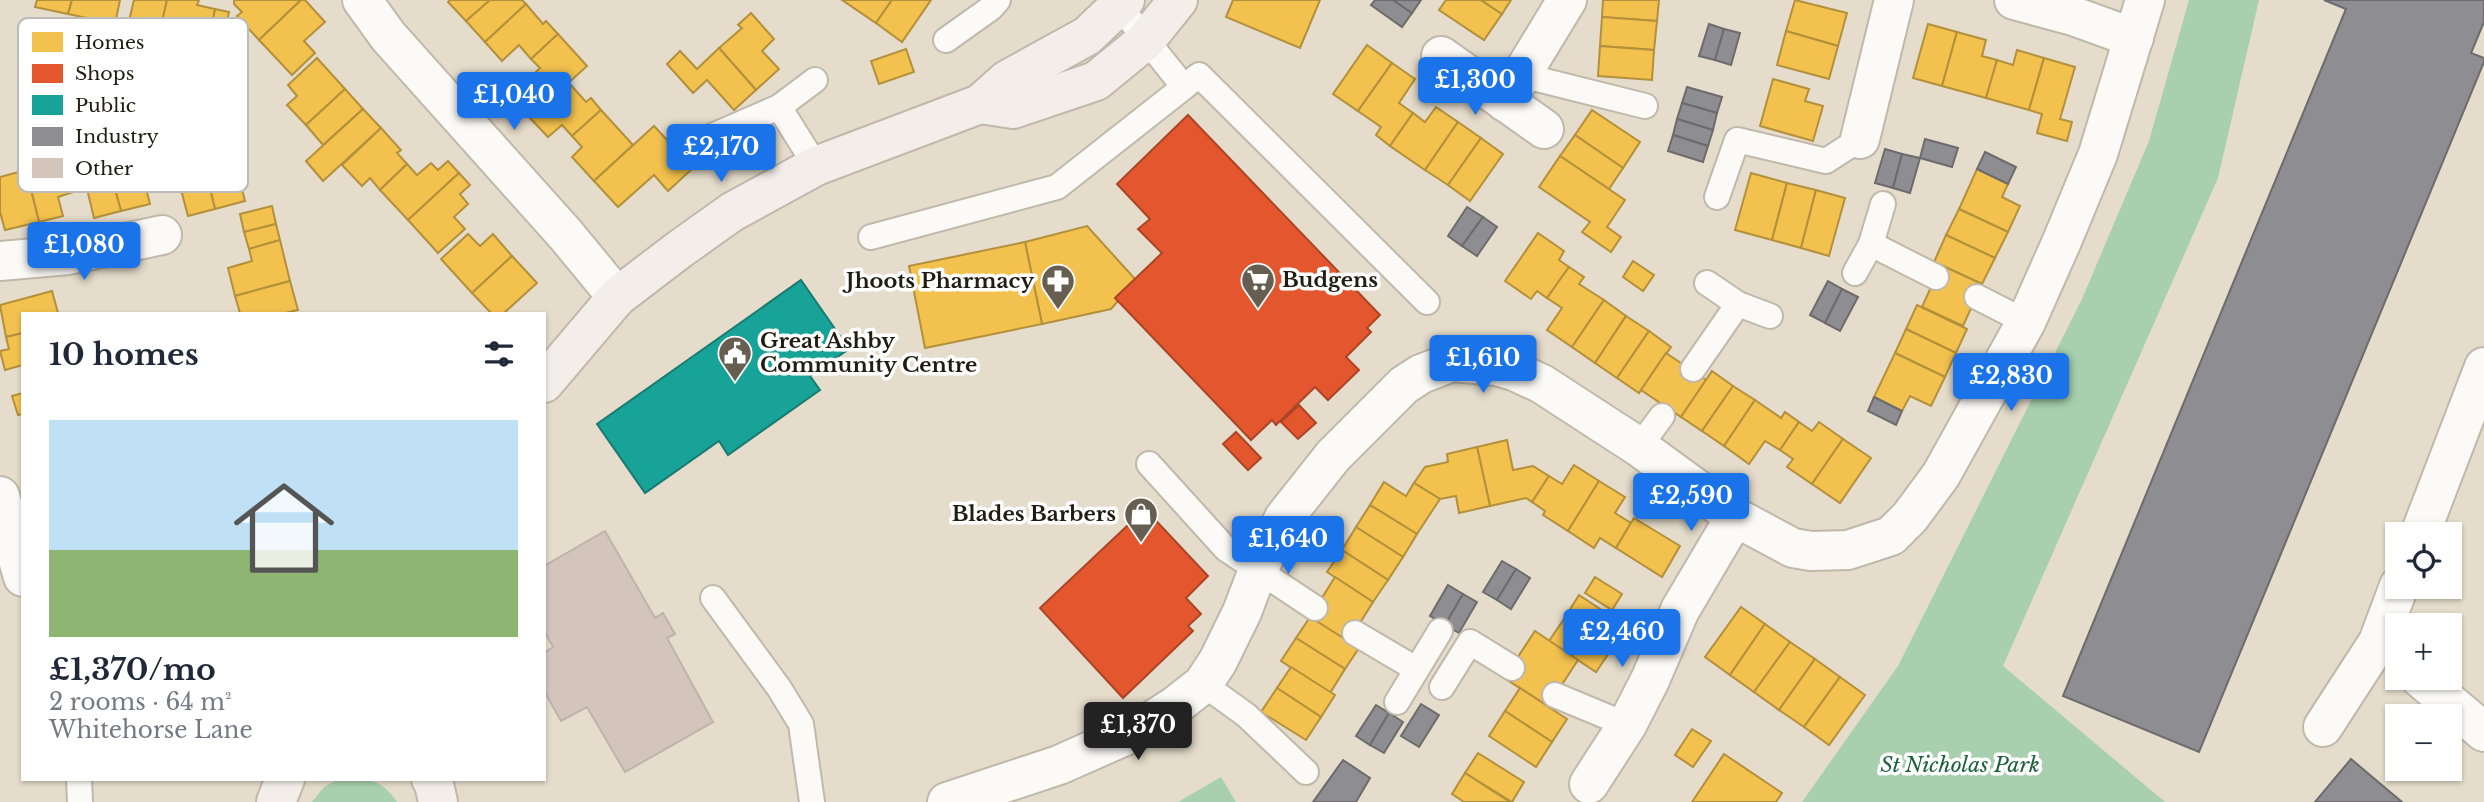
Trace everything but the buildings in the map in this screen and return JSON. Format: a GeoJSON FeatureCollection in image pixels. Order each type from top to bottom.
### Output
{"type":"FeatureCollection","features":[{"type":"Feature","properties":{"kind":"street"},"geometry":{"type":"LineString","coordinates":[[362,0],[388,36],[566,235],[617,297]]}},
{"type":"Feature","properties":{"kind":"street"},"geometry":{"type":"LineString","coordinates":[[980,104],[1013,109],[1096,81],[1145,41],[1178,0]]}},
{"type":"Feature","properties":{"kind":"street"},"geometry":{"type":"LineString","coordinates":[[1513,88],[1567,0]]}},
{"type":"Feature","properties":{"kind":"street"},"geometry":{"type":"LineString","coordinates":[[1860,139],[1894,0]]}},
{"type":"Feature","properties":{"kind":"street"},"geometry":{"type":"LineString","coordinates":[[2014,0],[2073,16],[2133,38]]}},
{"type":"Feature","properties":{"kind":"street"},"geometry":{"type":"LineString","coordinates":[[947,802],[1059,765],[1136,731],[1203,684],[1242,612],[1258,570],[1284,518],[1333,456],[1404,385],[1452,362],[1496,366],[1542,384],[1639,447],[1735,517],[1793,548],[1811,551],[1848,550],[1891,536],[1910,517],[1941,475],[2026,322],[2098,154],[2145,0]]}},
{"type":"Feature","properties":{"kind":"street"},"geometry":{"type":"LineString","coordinates":[[546,381],[617,297],[732,212],[816,166],[980,104],[1007,80],[1087,36],[1122,3]]}},
{"type":"Feature","properties":{"kind":"street"},"geometry":{"type":"LineString","coordinates":[[1441,56],[1513,88],[1544,130]]}},
{"type":"Feature","properties":{"kind":"street"},"geometry":{"type":"LineString","coordinates":[[0,261],[68,255],[162,235]]}},
{"type":"Feature","properties":{"kind":"street"},"geometry":{"type":"LineString","coordinates":[[2425,522],[2484,367]]}},
{"type":"Feature","properties":{"kind":"street"},"geometry":{"type":"LineString","coordinates":[[0,496],[14,566]]}},
{"type":"Feature","properties":{"kind":"street"},"geometry":{"type":"LineString","coordinates":[[1586,793],[1627,725],[1650,680],[1679,610],[1735,517]]}},
{"type":"Feature","properties":{"kind":"street"},"geometry":{"type":"LineString","coordinates":[[2323,727],[2385,655]]}},
{"type":"Feature","properties":{"kind":"street"},"geometry":{"type":"LineString","coordinates":[[2434,690],[2484,732]]}},
{"type":"Feature","properties":{"kind":"street"},"geometry":{"type":"LineString","coordinates":[[276,802],[284,781]]}},
{"type":"Feature","properties":{"kind":"street"},"geometry":{"type":"LineString","coordinates":[[433,781],[438,802]]}},
{"type":"Feature","properties":{"kind":"lane"},"geometry":{"type":"LineString","coordinates":[[946,40],[990,3]]}},
{"type":"Feature","properties":{"kind":"lane"},"geometry":{"type":"LineString","coordinates":[[1122,3],[1145,41],[1184,87]]}},
{"type":"Feature","properties":{"kind":"lane"},"geometry":{"type":"LineString","coordinates":[[871,237],[1057,187],[1199,75],[1427,302]]}},
{"type":"Feature","properties":{"kind":"lane"},"geometry":{"type":"LineString","coordinates":[[710,137],[779,107],[815,80]]}},
{"type":"Feature","properties":{"kind":"lane"},"geometry":{"type":"LineString","coordinates":[[1513,88],[1645,106]]}},
{"type":"Feature","properties":{"kind":"lane"},"geometry":{"type":"LineString","coordinates":[[779,107],[816,166]]}},
{"type":"Feature","properties":{"kind":"lane"},"geometry":{"type":"LineString","coordinates":[[1717,197],[1737,140],[1826,161],[1860,139]]}},
{"type":"Feature","properties":{"kind":"lane"},"geometry":{"type":"LineString","coordinates":[[1854,273],[1871,244],[1883,204]]}},
{"type":"Feature","properties":{"kind":"lane"},"geometry":{"type":"LineString","coordinates":[[1871,244],[1936,276]]}},
{"type":"Feature","properties":{"kind":"lane"},"geometry":{"type":"LineString","coordinates":[[1707,284],[1738,304],[1770,316]]}},
{"type":"Feature","properties":{"kind":"lane"},"geometry":{"type":"LineString","coordinates":[[1977,297],[2026,322]]}},
{"type":"Feature","properties":{"kind":"lane"},"geometry":{"type":"LineString","coordinates":[[1693,369],[1738,304]]}},
{"type":"Feature","properties":{"kind":"lane"},"geometry":{"type":"LineString","coordinates":[[1639,447],[1662,416]]}},
{"type":"Feature","properties":{"kind":"lane"},"geometry":{"type":"LineString","coordinates":[[1149,464],[1226,548],[1315,608]]}},
{"type":"Feature","properties":{"kind":"lane"},"geometry":{"type":"LineString","coordinates":[[713,598],[779,688],[801,724],[812,802]]}},
{"type":"Feature","properties":{"kind":"lane"},"geometry":{"type":"LineString","coordinates":[[1397,702],[1440,631]]}},
{"type":"Feature","properties":{"kind":"lane"},"geometry":{"type":"LineString","coordinates":[[1354,633],[1416,669]]}},
{"type":"Feature","properties":{"kind":"lane"},"geometry":{"type":"LineString","coordinates":[[1442,687],[1470,642],[1512,668]]}},
{"type":"Feature","properties":{"kind":"lane"},"geometry":{"type":"LineString","coordinates":[[1203,684],[1246,715],[1306,772]]}},
{"type":"Feature","properties":{"kind":"lane"},"geometry":{"type":"LineString","coordinates":[[1555,695],[1627,725]]}},
{"type":"Feature","properties":{"kind":"lane"},"geometry":{"type":"LineString","coordinates":[[79,781],[80,802]]}},
{"type":"Feature","properties":{"kind":"green space","name":"St Nicholas Park"},"geometry":{"type":"Polygon","coordinates":[[[2189,0],[2259,0],[2218,178],[2003,666],[2165,802],[1802,802],[1898,666],[2082,299],[2149,141],[2189,0]]]}},
{"type":"Feature","properties":{"kind":"green space"},"geometry":{"type":"Polygon","coordinates":[[[1221,777],[1236,802],[1178,802],[1221,777]]]}},
{"type":"Feature","properties":{"kind":"green space"},"geometry":{"type":"Polygon","coordinates":[[[335,781],[372,781],[385,788],[397,802],[312,802],[324,787],[335,781]]]}},
{"type":"Feature","properties":{"kind":"place","name":"Budgens"},"geometry":{"type":"Point","coordinates":[1258,310]}},
{"type":"Feature","properties":{"kind":"place","name":"Jhoots Pharmacy"},"geometry":{"type":"Point","coordinates":[1058,311]}},
{"type":"Feature","properties":{"kind":"place","name":"Great Ashby Community Centre"},"geometry":{"type":"Point","coordinates":[735,383]}},
{"type":"Feature","properties":{"kind":"place","name":"Blades Barbers"},"geometry":{"type":"Point","coordinates":[1141,544]}}]}
